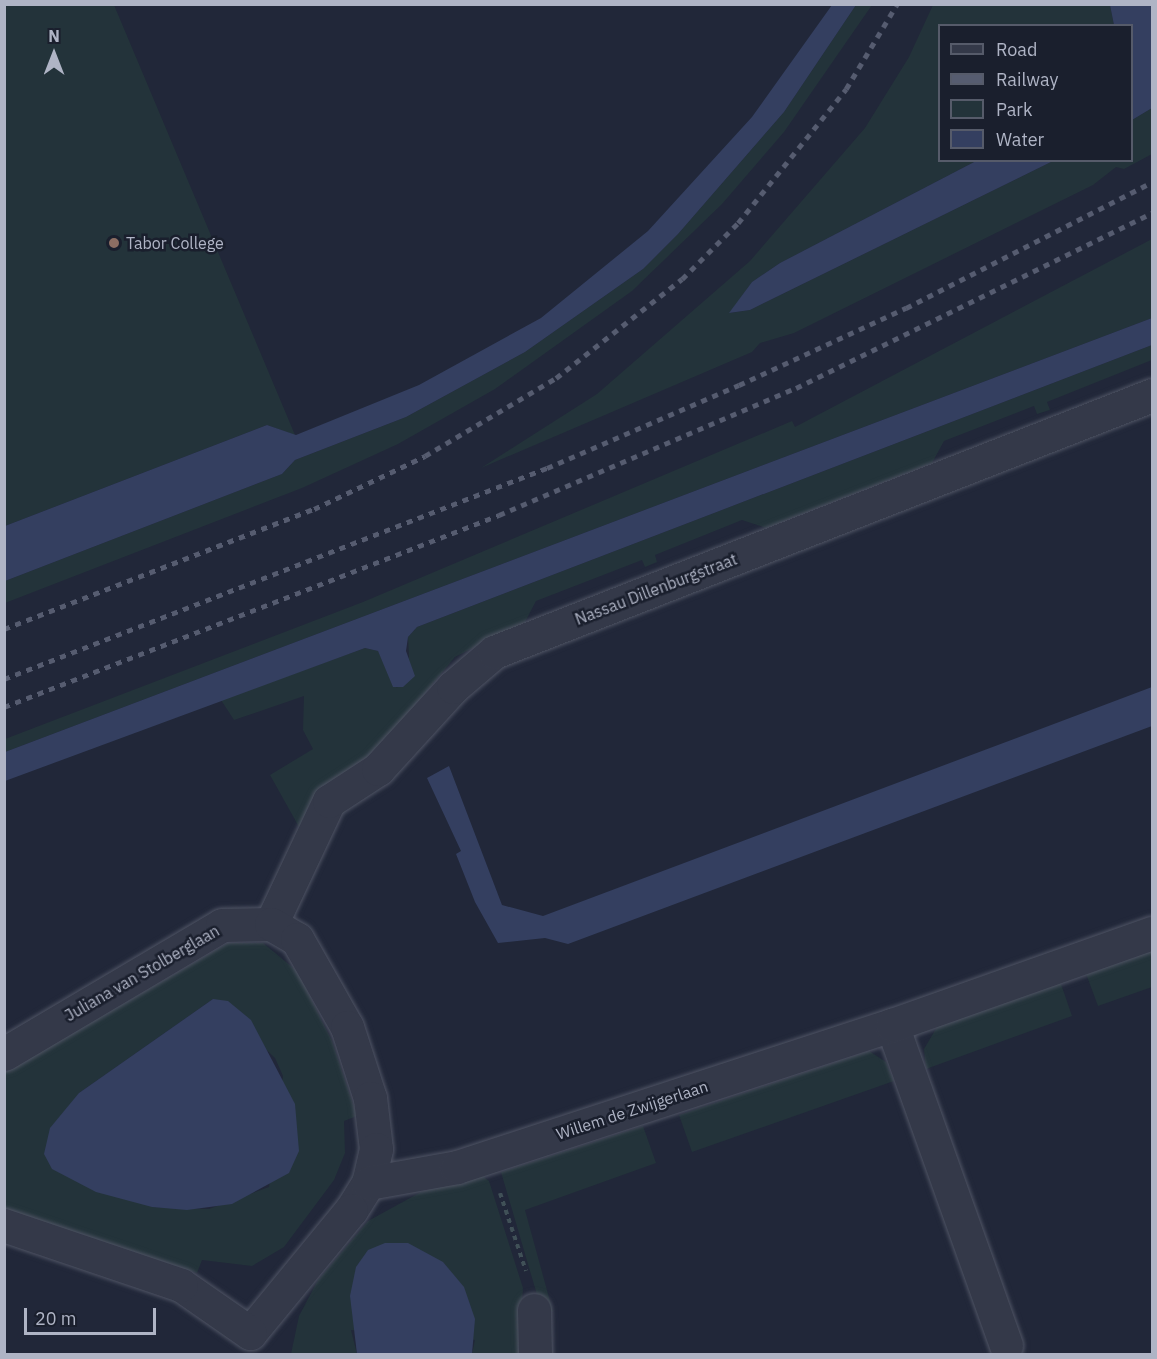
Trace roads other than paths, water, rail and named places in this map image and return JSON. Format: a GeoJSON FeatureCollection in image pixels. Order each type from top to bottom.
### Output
{"type":"FeatureCollection","features":[{"type":"Feature","properties":{"kind":"street","name":"Nassau Dillenburgstraat"},"geometry":{"type":"LineString","coordinates":[[271,924],[329,801],[378,769],[453,687],[494,652],[1152,394]]}},
{"type":"Feature","properties":{"kind":"street","name":"Juliana van Stolberglaan"},"geometry":{"type":"LineString","coordinates":[[4,1054],[222,925],[271,924]]}},
{"type":"Feature","properties":{"kind":"street"},"geometry":{"type":"LineString","coordinates":[[4,1225],[181,1285],[253,1344],[368,1183],[376,1149],[376,1120],[347,1027],[297,939],[271,924]]}},
{"type":"Feature","properties":{"kind":"street","name":"Willem de Zwijgerlaan"},"geometry":{"type":"LineString","coordinates":[[368,1183],[408,1178],[488,1157],[892,1025],[1152,933]]}},
{"type":"Feature","properties":{"kind":"street"},"geometry":{"type":"LineString","coordinates":[[892,1025],[1006,1345]]}},
{"type":"Feature","properties":{"kind":"street"},"geometry":{"type":"LineString","coordinates":[[534,1310],[535,1354]]}},
{"type":"Feature","properties":{"kind":"water"},"geometry":{"type":"Polygon","coordinates":[[[832,5],[856,5],[784,112],[678,234],[643,269],[525,352],[406,417],[295,460],[282,474],[5,581],[5,526],[267,425],[296,435],[419,385],[541,318],[648,231],[752,117],[832,5]]]}},
{"type":"Feature","properties":{"kind":"water"},"geometry":{"type":"Polygon","coordinates":[[[1110,5],[1152,5],[1152,108],[1133,119],[1133,24],[1114,24],[1110,5]]]}},
{"type":"Feature","properties":{"kind":"water"},"geometry":{"type":"Polygon","coordinates":[[[974,162],[1051,162],[750,310],[729,313],[752,282],[780,263],[974,162]]]}},
{"type":"Feature","properties":{"kind":"water"},"geometry":{"type":"Polygon","coordinates":[[[1152,318],[1152,345],[417,627],[408,637],[406,651],[415,676],[403,687],[393,687],[378,651],[365,648],[5,781],[5,752],[1152,318]]]}},
{"type":"Feature","properties":{"kind":"water"},"geometry":{"type":"Polygon","coordinates":[[[1152,687],[1152,726],[568,944],[545,938],[498,943],[475,902],[456,854],[461,851],[427,778],[449,766],[502,905],[543,916],[1152,687]]]}},
{"type":"Feature","properties":{"kind":"water"},"geometry":{"type":"Polygon","coordinates":[[[213,999],[228,1001],[251,1020],[295,1104],[299,1151],[289,1173],[232,1204],[187,1210],[152,1207],[96,1192],[52,1169],[44,1154],[50,1128],[79,1093],[213,999]]]}},
{"type":"Feature","properties":{"kind":"water"},"geometry":{"type":"Polygon","coordinates":[[[385,1243],[408,1243],[443,1262],[464,1287],[475,1319],[472,1354],[357,1354],[350,1296],[356,1267],[368,1250],[385,1243]]]}},
{"type":"Feature","properties":{"kind":"railway"},"geometry":{"type":"LineString","coordinates":[[4,629],[314,509],[425,456],[556,378],[682,279],[738,223],[846,89],[897,4]]}},
{"type":"Feature","properties":{"kind":"railway"},"geometry":{"type":"LineString","coordinates":[[4,679],[547,468],[739,385],[906,308],[1152,182]]}},
{"type":"Feature","properties":{"kind":"railway"},"geometry":{"type":"LineString","coordinates":[[4,707],[499,515],[796,388],[1152,213]]}},
{"type":"Feature","properties":{"kind":"place","name":"Tabor College"},"geometry":{"type":"Point","coordinates":[114,243]}}]}
